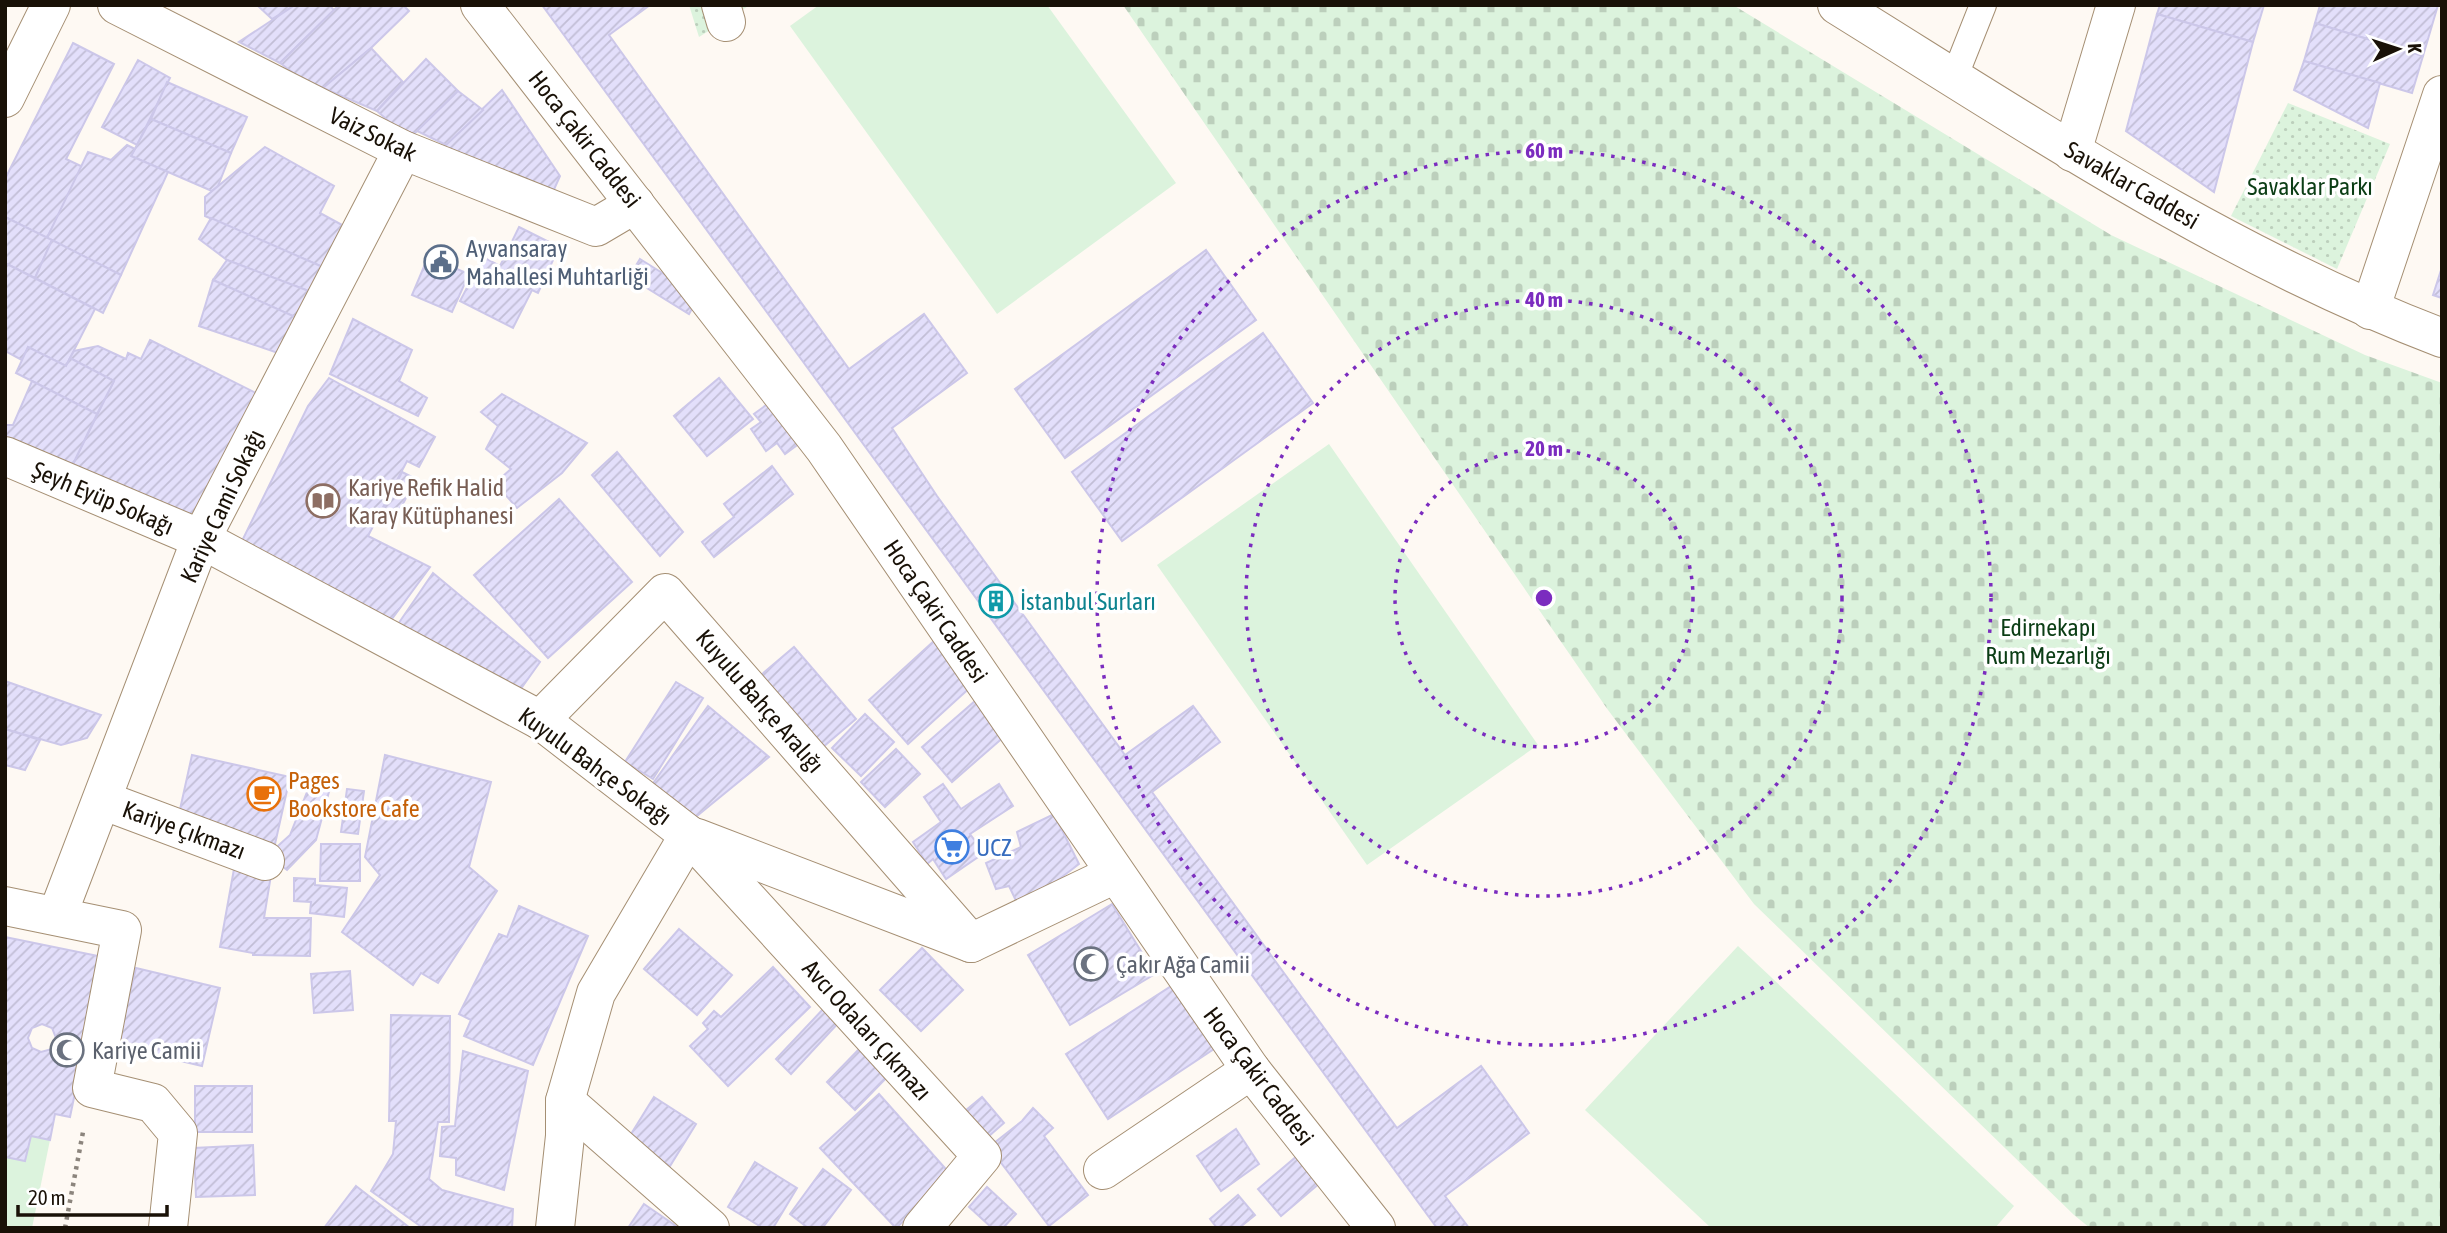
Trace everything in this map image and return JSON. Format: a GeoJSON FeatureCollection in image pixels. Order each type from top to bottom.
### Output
{"type":"FeatureCollection","features":[{"type":"Feature","properties":{"kind":"street"},"geometry":{"type":"LineString","coordinates":[[5,98],[51,5]]}},
{"type":"Feature","properties":{"kind":"street","name":"Vaiz Sokak"},"geometry":{"type":"LineString","coordinates":[[117,5],[403,150],[596,227],[635,204]]}},
{"type":"Feature","properties":{"kind":"street","name":"Hoca Çakir Caddesi"},"geometry":{"type":"LineString","coordinates":[[480,5],[824,448],[1251,1070],[1376,1228]]}},
{"type":"Feature","properties":{"kind":"street","name":"Savaklar Caddesi"},"geometry":{"type":"LineString","coordinates":[[1837,5],[2073,152],[2188,217],[2370,310],[2442,338]]}},
{"type":"Feature","properties":{"kind":"street"},"geometry":{"type":"LineString","coordinates":[[2073,152],[2116,5]]}},
{"type":"Feature","properties":{"kind":"street"},"geometry":{"type":"LineString","coordinates":[[2370,310],[2442,95]]}},
{"type":"Feature","properties":{"kind":"street","name":"Kariye Cami Sokağı"},"geometry":{"type":"LineString","coordinates":[[57,916],[201,539],[403,150]]}},
{"type":"Feature","properties":{"kind":"street","name":"Şeyh Eyüp Sokağı"},"geometry":{"type":"LineString","coordinates":[[5,457],[201,539]]}},
{"type":"Feature","properties":{"kind":"street","name":"Kuyulu Bahçe Sokağı"},"geometry":{"type":"LineString","coordinates":[[201,539],[540,720],[689,835],[596,993],[565,1101],[565,1136],[555,1228]]}},
{"type":"Feature","properties":{"kind":"street","name":"Kuyulu Bahçe Aralığı"},"geometry":{"type":"LineString","coordinates":[[540,720],[665,593],[971,943]]}},
{"type":"Feature","properties":{"kind":"street","name":"Kariye Çıkmazı"},"geometry":{"type":"LineString","coordinates":[[103,800],[265,861]]}},
{"type":"Feature","properties":{"kind":"street"},"geometry":{"type":"LineString","coordinates":[[689,835],[971,943],[1115,874]]}},
{"type":"Feature","properties":{"kind":"street","name":"Avcı Odaları Çıkmazı"},"geometry":{"type":"LineString","coordinates":[[689,835],[982,1156],[922,1228]]}},
{"type":"Feature","properties":{"kind":"street"},"geometry":{"type":"LineString","coordinates":[[5,906],[122,930],[92,1088],[153,1103],[178,1133],[168,1228]]}},
{"type":"Feature","properties":{"kind":"street"},"geometry":{"type":"LineString","coordinates":[[1103,1170],[1251,1070]]}},
{"type":"Feature","properties":{"kind":"street"},"geometry":{"type":"LineString","coordinates":[[565,1101],[710,1228]]}},
{"type":"Feature","properties":{"kind":"lane"},"geometry":{"type":"LineString","coordinates":[[1954,78],[1983,5]]}},
{"type":"Feature","properties":{"kind":"path"},"geometry":{"type":"LineString","coordinates":[[65,1228],[82,1142]]}},
{"type":"Feature","properties":{"kind":"green space"},"geometry":{"type":"Polygon","coordinates":[[[689,5],[750,5],[699,37],[689,5]]]}},
{"type":"Feature","properties":{"kind":"green space"},"geometry":{"type":"Polygon","coordinates":[[[819,5],[1047,5],[1176,183],[997,314],[790,26],[819,5]]]}},
{"type":"Feature","properties":{"kind":"green space","name":"Edirnekapı Rum Mezarlığı"},"geometry":{"type":"Polygon","coordinates":[[[1123,5],[1733,5],[2111,235],[2365,355],[2442,383],[2442,1228],[2090,1228],[2074,1215],[1754,904],[1608,710],[1123,5]]]}},
{"type":"Feature","properties":{"kind":"green space","name":"Savaklar Parkı"},"geometry":{"type":"Polygon","coordinates":[[[2288,103],[2390,144],[2337,269],[2231,216],[2288,103]]]}},
{"type":"Feature","properties":{"kind":"green space"},"geometry":{"type":"Polygon","coordinates":[[[1329,444],[1538,745],[1367,865],[1157,565],[1329,444]]]}},
{"type":"Feature","properties":{"kind":"green space"},"geometry":{"type":"Polygon","coordinates":[[[1738,946],[2014,1206],[1995,1228],[1711,1228],[1585,1110],[1738,946]]]}},
{"type":"Feature","properties":{"kind":"green space"},"geometry":{"type":"Polygon","coordinates":[[[31,1136],[50,1140],[32,1228],[5,1228],[5,1157],[25,1161],[31,1136]]]}},
{"type":"Feature","properties":{"kind":"building"},"geometry":{"type":"Polygon","coordinates":[[[257,5],[295,5],[272,19],[257,5]]]}},
{"type":"Feature","properties":{"kind":"building"},"geometry":{"type":"Polygon","coordinates":[[[295,5],[329,5],[334,10],[280,63],[239,42],[295,5]]]}},
{"type":"Feature","properties":{"kind":"building"},"geometry":{"type":"Polygon","coordinates":[[[339,5],[403,5],[409,11],[371,48],[323,88],[300,78],[280,63],[339,5]]]}},
{"type":"Feature","properties":{"kind":"building","name":"İstanbul Surları"},"geometry":{"type":"Polygon","coordinates":[[[542,5],[650,5],[609,35],[849,369],[924,314],[967,373],[892,428],[937,496],[1125,755],[1193,706],[1220,742],[1152,792],[1397,1128],[1481,1066],[1529,1133],[1445,1196],[1469,1228],[1437,1228],[542,5]]]}},
{"type":"Feature","properties":{"kind":"building"},"geometry":{"type":"Polygon","coordinates":[[[2160,5],[2264,5],[2253,42],[2157,14],[2160,5]]]}},
{"type":"Feature","properties":{"kind":"building"},"geometry":{"type":"Polygon","coordinates":[[[2320,5],[2438,5],[2423,56],[2315,23],[2320,5]]]}},
{"type":"Feature","properties":{"kind":"building"},"geometry":{"type":"Polygon","coordinates":[[[2157,14],[2253,42],[2214,192],[2126,131],[2157,14]]]}},
{"type":"Feature","properties":{"kind":"building"},"geometry":{"type":"Polygon","coordinates":[[[2315,23],[2423,56],[2412,93],[2304,61],[2315,23]]]}},
{"type":"Feature","properties":{"kind":"building"},"geometry":{"type":"Polygon","coordinates":[[[73,43],[114,64],[66,159],[83,167],[47,238],[5,217],[5,179],[73,43]]]}},
{"type":"Feature","properties":{"kind":"building"},"geometry":{"type":"Polygon","coordinates":[[[371,48],[403,82],[377,111],[323,88],[371,48]]]}},
{"type":"Feature","properties":{"kind":"building"},"geometry":{"type":"Polygon","coordinates":[[[426,59],[458,91],[409,139],[377,111],[426,59]]]}},
{"type":"Feature","properties":{"kind":"building"},"geometry":{"type":"Polygon","coordinates":[[[138,60],[170,78],[137,145],[102,127],[138,60]]]}},
{"type":"Feature","properties":{"kind":"building"},"geometry":{"type":"Polygon","coordinates":[[[2304,61],[2380,83],[2368,128],[2294,90],[2304,61]]]}},
{"type":"Feature","properties":{"kind":"building"},"geometry":{"type":"Polygon","coordinates":[[[167,82],[247,117],[231,153],[151,119],[167,82]]]}},
{"type":"Feature","properties":{"kind":"building"},"geometry":{"type":"Polygon","coordinates":[[[502,90],[560,176],[552,194],[443,147],[502,90]]]}},
{"type":"Feature","properties":{"kind":"building"},"geometry":{"type":"Polygon","coordinates":[[[458,91],[483,110],[446,145],[417,131],[458,91]]]}},
{"type":"Feature","properties":{"kind":"building"},"geometry":{"type":"Polygon","coordinates":[[[151,119],[231,153],[218,186],[212,191],[131,156],[151,119]]]}},
{"type":"Feature","properties":{"kind":"building"},"geometry":{"type":"Polygon","coordinates":[[[127,145],[135,149],[131,156],[168,172],[121,275],[47,238],[88,152],[111,160],[127,145]]]}},
{"type":"Feature","properties":{"kind":"building"},"geometry":{"type":"Polygon","coordinates":[[[265,147],[334,186],[320,213],[344,226],[325,268],[205,216],[205,197],[265,147]]]}},
{"type":"Feature","properties":{"kind":"building"},"geometry":{"type":"Polygon","coordinates":[[[5,217],[52,240],[35,278],[5,263],[5,217]]]}},
{"type":"Feature","properties":{"kind":"building"},"geometry":{"type":"Polygon","coordinates":[[[211,218],[325,268],[314,293],[227,260],[199,239],[211,218]]]}},
{"type":"Feature","properties":{"kind":"building"},"geometry":{"type":"Polygon","coordinates":[[[519,227],[559,247],[538,293],[532,290],[513,328],[460,301],[483,257],[500,266],[519,227]]]}},
{"type":"Feature","properties":{"kind":"building"},"geometry":{"type":"Polygon","coordinates":[[[52,240],[121,275],[103,313],[35,278],[52,240]]]}},
{"type":"Feature","properties":{"kind":"building"},"geometry":{"type":"Polygon","coordinates":[[[1206,250],[1256,320],[1065,458],[1015,389],[1206,250]]]}},
{"type":"Feature","properties":{"kind":"building"},"geometry":{"type":"Polygon","coordinates":[[[428,257],[469,274],[452,312],[412,295],[428,257]]]}},
{"type":"Feature","properties":{"kind":"building"},"geometry":{"type":"Polygon","coordinates":[[[640,259],[699,296],[689,314],[629,277],[640,259]]]}},
{"type":"Feature","properties":{"kind":"building"},"geometry":{"type":"Polygon","coordinates":[[[227,260],[314,293],[304,321],[213,280],[227,260]]]}},
{"type":"Feature","properties":{"kind":"building"},"geometry":{"type":"Polygon","coordinates":[[[5,263],[95,309],[66,366],[28,347],[22,360],[5,351],[5,263]]]}},
{"type":"Feature","properties":{"kind":"building"},"geometry":{"type":"Polygon","coordinates":[[[2442,267],[2442,298],[2433,295],[2442,267]]]}},
{"type":"Feature","properties":{"kind":"building"},"geometry":{"type":"Polygon","coordinates":[[[213,280],[304,321],[284,355],[199,326],[213,280]]]}},
{"type":"Feature","properties":{"kind":"building"},"geometry":{"type":"Polygon","coordinates":[[[353,319],[412,350],[399,381],[427,398],[418,416],[330,374],[353,319]]]}},
{"type":"Feature","properties":{"kind":"building"},"geometry":{"type":"Polygon","coordinates":[[[1263,333],[1313,403],[1122,541],[1072,472],[1263,333]]]}},
{"type":"Feature","properties":{"kind":"building"},"geometry":{"type":"Polygon","coordinates":[[[150,340],[260,395],[196,525],[73,464],[114,381],[70,358],[74,351],[98,346],[126,359],[128,353],[141,359],[150,340]]]}},
{"type":"Feature","properties":{"kind":"building"},"geometry":{"type":"Polygon","coordinates":[[[28,347],[66,366],[70,358],[114,381],[97,414],[16,373],[28,347]]]}},
{"type":"Feature","properties":{"kind":"building","name":"Kariye Refik Halid Karay Kütüphanesi"},"geometry":{"type":"Polygon","coordinates":[[[329,378],[435,437],[419,467],[407,461],[368,536],[430,567],[389,623],[241,543],[308,406],[329,378]]]}},
{"type":"Feature","properties":{"kind":"building"},"geometry":{"type":"Polygon","coordinates":[[[719,378],[753,419],[707,456],[674,416],[719,378]]]}},
{"type":"Feature","properties":{"kind":"building"},"geometry":{"type":"Polygon","coordinates":[[[32,381],[97,414],[73,464],[5,440],[5,425],[13,425],[32,381]]]}},
{"type":"Feature","properties":{"kind":"building"},"geometry":{"type":"Polygon","coordinates":[[[502,394],[587,443],[562,473],[517,508],[495,483],[511,469],[486,449],[498,426],[481,412],[502,394]]]}},
{"type":"Feature","properties":{"kind":"building"},"geometry":{"type":"Polygon","coordinates":[[[773,400],[804,440],[785,454],[777,443],[766,451],[751,429],[761,422],[754,414],[773,400]]]}},
{"type":"Feature","properties":{"kind":"building"},"geometry":{"type":"Polygon","coordinates":[[[617,452],[683,532],[660,556],[592,475],[617,452]]]}},
{"type":"Feature","properties":{"kind":"building"},"geometry":{"type":"Polygon","coordinates":[[[772,466],[793,494],[714,557],[702,542],[734,517],[724,504],[772,466]]]}},
{"type":"Feature","properties":{"kind":"building"},"geometry":{"type":"Polygon","coordinates":[[[402,472],[416,479],[396,517],[383,510],[402,472]]]}},
{"type":"Feature","properties":{"kind":"building"},"geometry":{"type":"Polygon","coordinates":[[[559,499],[632,582],[548,658],[474,575],[559,499]]]}},
{"type":"Feature","properties":{"kind":"building"},"geometry":{"type":"Polygon","coordinates":[[[433,573],[540,662],[520,690],[396,627],[433,573]]]}},
{"type":"Feature","properties":{"kind":"building"},"geometry":{"type":"Polygon","coordinates":[[[934,641],[974,684],[908,744],[869,700],[934,641]]]}},
{"type":"Feature","properties":{"kind":"building"},"geometry":{"type":"Polygon","coordinates":[[[794,647],[856,719],[823,747],[761,675],[794,647]]]}},
{"type":"Feature","properties":{"kind":"building"},"geometry":{"type":"Polygon","coordinates":[[[5,681],[101,715],[87,738],[61,745],[5,729],[5,681]]]}},
{"type":"Feature","properties":{"kind":"building"},"geometry":{"type":"Polygon","coordinates":[[[676,682],[703,698],[653,779],[625,762],[676,682]]]}},
{"type":"Feature","properties":{"kind":"building"},"geometry":{"type":"Polygon","coordinates":[[[983,694],[1013,729],[952,782],[922,747],[983,694]]]}},
{"type":"Feature","properties":{"kind":"building"},"geometry":{"type":"Polygon","coordinates":[[[708,706],[769,757],[686,825],[649,789],[708,706]]]}},
{"type":"Feature","properties":{"kind":"building"},"geometry":{"type":"Polygon","coordinates":[[[865,714],[894,742],[861,776],[832,748],[865,714]]]}},
{"type":"Feature","properties":{"kind":"building"},"geometry":{"type":"Polygon","coordinates":[[[5,729],[40,740],[25,770],[5,765],[5,729]]]}},
{"type":"Feature","properties":{"kind":"building"},"geometry":{"type":"Polygon","coordinates":[[[896,749],[920,774],[885,807],[861,782],[896,749]]]}},
{"type":"Feature","properties":{"kind":"building"},"geometry":{"type":"Polygon","coordinates":[[[192,755],[290,777],[275,844],[177,823],[192,755]]]}},
{"type":"Feature","properties":{"kind":"building"},"geometry":{"type":"Polygon","coordinates":[[[385,755],[491,782],[469,867],[497,891],[438,983],[421,973],[413,985],[342,932],[380,875],[365,857],[385,755]]]}},
{"type":"Feature","properties":{"kind":"building"},"geometry":{"type":"Polygon","coordinates":[[[943,784],[961,809],[999,784],[1013,806],[970,834],[984,853],[946,879],[933,859],[927,864],[913,842],[941,822],[924,797],[943,784]]]}},
{"type":"Feature","properties":{"kind":"building"},"geometry":{"type":"Polygon","coordinates":[[[309,787],[330,788],[316,840],[287,870],[268,855],[290,835],[309,787]]]}},
{"type":"Feature","properties":{"kind":"building"},"geometry":{"type":"Polygon","coordinates":[[[347,789],[364,791],[358,834],[341,832],[347,789]]]}},
{"type":"Feature","properties":{"kind":"building"},"geometry":{"type":"Polygon","coordinates":[[[1054,814],[1079,864],[1020,909],[1009,886],[996,889],[986,863],[1021,847],[1017,832],[1054,814]]]}},
{"type":"Feature","properties":{"kind":"building"},"geometry":{"type":"Polygon","coordinates":[[[321,844],[360,844],[360,881],[320,881],[321,844]]]}},
{"type":"Feature","properties":{"kind":"building"},"geometry":{"type":"Polygon","coordinates":[[[234,869],[271,875],[264,918],[311,918],[310,956],[253,955],[220,947],[234,869]]]}},
{"type":"Feature","properties":{"kind":"building"},"geometry":{"type":"Polygon","coordinates":[[[294,878],[315,879],[315,885],[347,888],[344,917],[310,913],[311,902],[294,901],[294,878]]]}},
{"type":"Feature","properties":{"kind":"building","name":"Çakır Ağa Camii"},"geometry":{"type":"Polygon","coordinates":[[[1112,904],[1155,974],[1070,1025],[1028,955],[1112,904]]]}},
{"type":"Feature","properties":{"kind":"building"},"geometry":{"type":"Polygon","coordinates":[[[519,906],[588,936],[533,1065],[464,1036],[471,1020],[459,1014],[499,934],[507,937],[519,906]]]}},
{"type":"Feature","properties":{"kind":"building"},"geometry":{"type":"Polygon","coordinates":[[[679,929],[732,975],[697,1015],[644,969],[679,929]]]}},
{"type":"Feature","properties":{"kind":"building","name":"Kariye Camii"},"geometry":{"type":"Polygon","coordinates":[[[5,937],[103,957],[70,1117],[55,1114],[50,1140],[31,1136],[25,1161],[5,1157],[5,937]],[[42,1024],[32,1028],[28,1038],[32,1048],[41,1052],[52,1049],[56,1038],[52,1028],[42,1024]]]}},
{"type":"Feature","properties":{"kind":"building"},"geometry":{"type":"Polygon","coordinates":[[[922,948],[963,990],[921,1031],[880,990],[922,948]]]}},
{"type":"Feature","properties":{"kind":"building"},"geometry":{"type":"Polygon","coordinates":[[[773,967],[810,1007],[728,1086],[690,1046],[708,1029],[703,1023],[714,1011],[721,1017],[773,967]]]}},
{"type":"Feature","properties":{"kind":"building"},"geometry":{"type":"Polygon","coordinates":[[[136,968],[220,988],[202,1066],[117,1046],[136,968]]]}},
{"type":"Feature","properties":{"kind":"building"},"geometry":{"type":"Polygon","coordinates":[[[350,971],[353,1010],[314,1013],[311,974],[350,971]]]}},
{"type":"Feature","properties":{"kind":"building"},"geometry":{"type":"Polygon","coordinates":[[[1176,983],[1217,1047],[1108,1119],[1066,1054],[1176,983]]]}},
{"type":"Feature","properties":{"kind":"building"},"geometry":{"type":"Polygon","coordinates":[[[826,1006],[841,1020],[791,1074],[776,1059],[826,1006]]]}},
{"type":"Feature","properties":{"kind":"building"},"geometry":{"type":"Polygon","coordinates":[[[391,1015],[450,1016],[449,1122],[438,1122],[429,1179],[442,1190],[513,1209],[512,1228],[423,1228],[371,1191],[393,1154],[396,1121],[389,1121],[391,1015]]]}},
{"type":"Feature","properties":{"kind":"building"},"geometry":{"type":"Polygon","coordinates":[[[866,1042],[894,1070],[855,1110],[827,1082],[866,1042]]]}},
{"type":"Feature","properties":{"kind":"building"},"geometry":{"type":"Polygon","coordinates":[[[463,1051],[528,1071],[504,1190],[456,1175],[456,1158],[440,1156],[442,1127],[455,1126],[463,1051]]]}},
{"type":"Feature","properties":{"kind":"building"},"geometry":{"type":"Polygon","coordinates":[[[195,1086],[252,1086],[252,1132],[195,1132],[195,1086]]]}},
{"type":"Feature","properties":{"kind":"building"},"geometry":{"type":"Polygon","coordinates":[[[879,1094],[952,1176],[896,1228],[820,1148],[879,1094]]]}},
{"type":"Feature","properties":{"kind":"building"},"geometry":{"type":"Polygon","coordinates":[[[654,1097],[696,1124],[670,1166],[628,1139],[654,1097]]]}},
{"type":"Feature","properties":{"kind":"building"},"geometry":{"type":"Polygon","coordinates":[[[982,1097],[1004,1123],[981,1143],[959,1116],[982,1097]]]}},
{"type":"Feature","properties":{"kind":"building"},"geometry":{"type":"Polygon","coordinates":[[[1033,1108],[1053,1128],[1044,1136],[1088,1195],[1049,1226],[989,1147],[1022,1121],[1033,1108]]]}},
{"type":"Feature","properties":{"kind":"building"},"geometry":{"type":"Polygon","coordinates":[[[1236,1129],[1259,1164],[1221,1191],[1197,1156],[1236,1129]]]}},
{"type":"Feature","properties":{"kind":"building"},"geometry":{"type":"Polygon","coordinates":[[[253,1145],[255,1195],[196,1197],[194,1148],[253,1145]]]}},
{"type":"Feature","properties":{"kind":"building"},"geometry":{"type":"Polygon","coordinates":[[[1297,1156],[1320,1183],[1281,1216],[1258,1189],[1297,1156]]]}},
{"type":"Feature","properties":{"kind":"building"},"geometry":{"type":"Polygon","coordinates":[[[755,1162],[797,1188],[773,1228],[763,1228],[728,1207],[755,1162]]]}},
{"type":"Feature","properties":{"kind":"building"},"geometry":{"type":"Polygon","coordinates":[[[823,1169],[851,1190],[824,1226],[827,1228],[808,1228],[790,1214],[823,1169]]]}},
{"type":"Feature","properties":{"kind":"building"},"geometry":{"type":"Polygon","coordinates":[[[356,1186],[410,1228],[324,1228],[356,1186]]]}},
{"type":"Feature","properties":{"kind":"building"},"geometry":{"type":"Polygon","coordinates":[[[987,1187],[1016,1214],[1003,1228],[992,1228],[969,1207],[987,1187]]]}},
{"type":"Feature","properties":{"kind":"building"},"geometry":{"type":"Polygon","coordinates":[[[1238,1195],[1255,1215],[1239,1228],[1217,1228],[1210,1219],[1238,1195]]]}},
{"type":"Feature","properties":{"kind":"building"},"geometry":{"type":"Polygon","coordinates":[[[644,1204],[679,1228],[628,1228],[644,1204]]]}},
{"type":"Feature","properties":{"kind":"place","name":"Ayvansaray Mahallesi Muhtarliği"},"geometry":{"type":"Point","coordinates":[441,262]}},
{"type":"Feature","properties":{"kind":"place","name":"Kariye Refik Halid Karay Kütüphanesi"},"geometry":{"type":"Point","coordinates":[323,501]}},
{"type":"Feature","properties":{"kind":"place","name":"İstanbul Surları"},"geometry":{"type":"Point","coordinates":[996,601]}},
{"type":"Feature","properties":{"kind":"place","name":"Pages Bookstore Cafe"},"geometry":{"type":"Point","coordinates":[264,794]}},
{"type":"Feature","properties":{"kind":"place","name":"UCZ"},"geometry":{"type":"Point","coordinates":[952,847]}},
{"type":"Feature","properties":{"kind":"place","name":"Çakır Ağa Camii"},"geometry":{"type":"Point","coordinates":[1091,964]}},
{"type":"Feature","properties":{"kind":"place","name":"Kariye Camii"},"geometry":{"type":"Point","coordinates":[67,1050]}}]}
